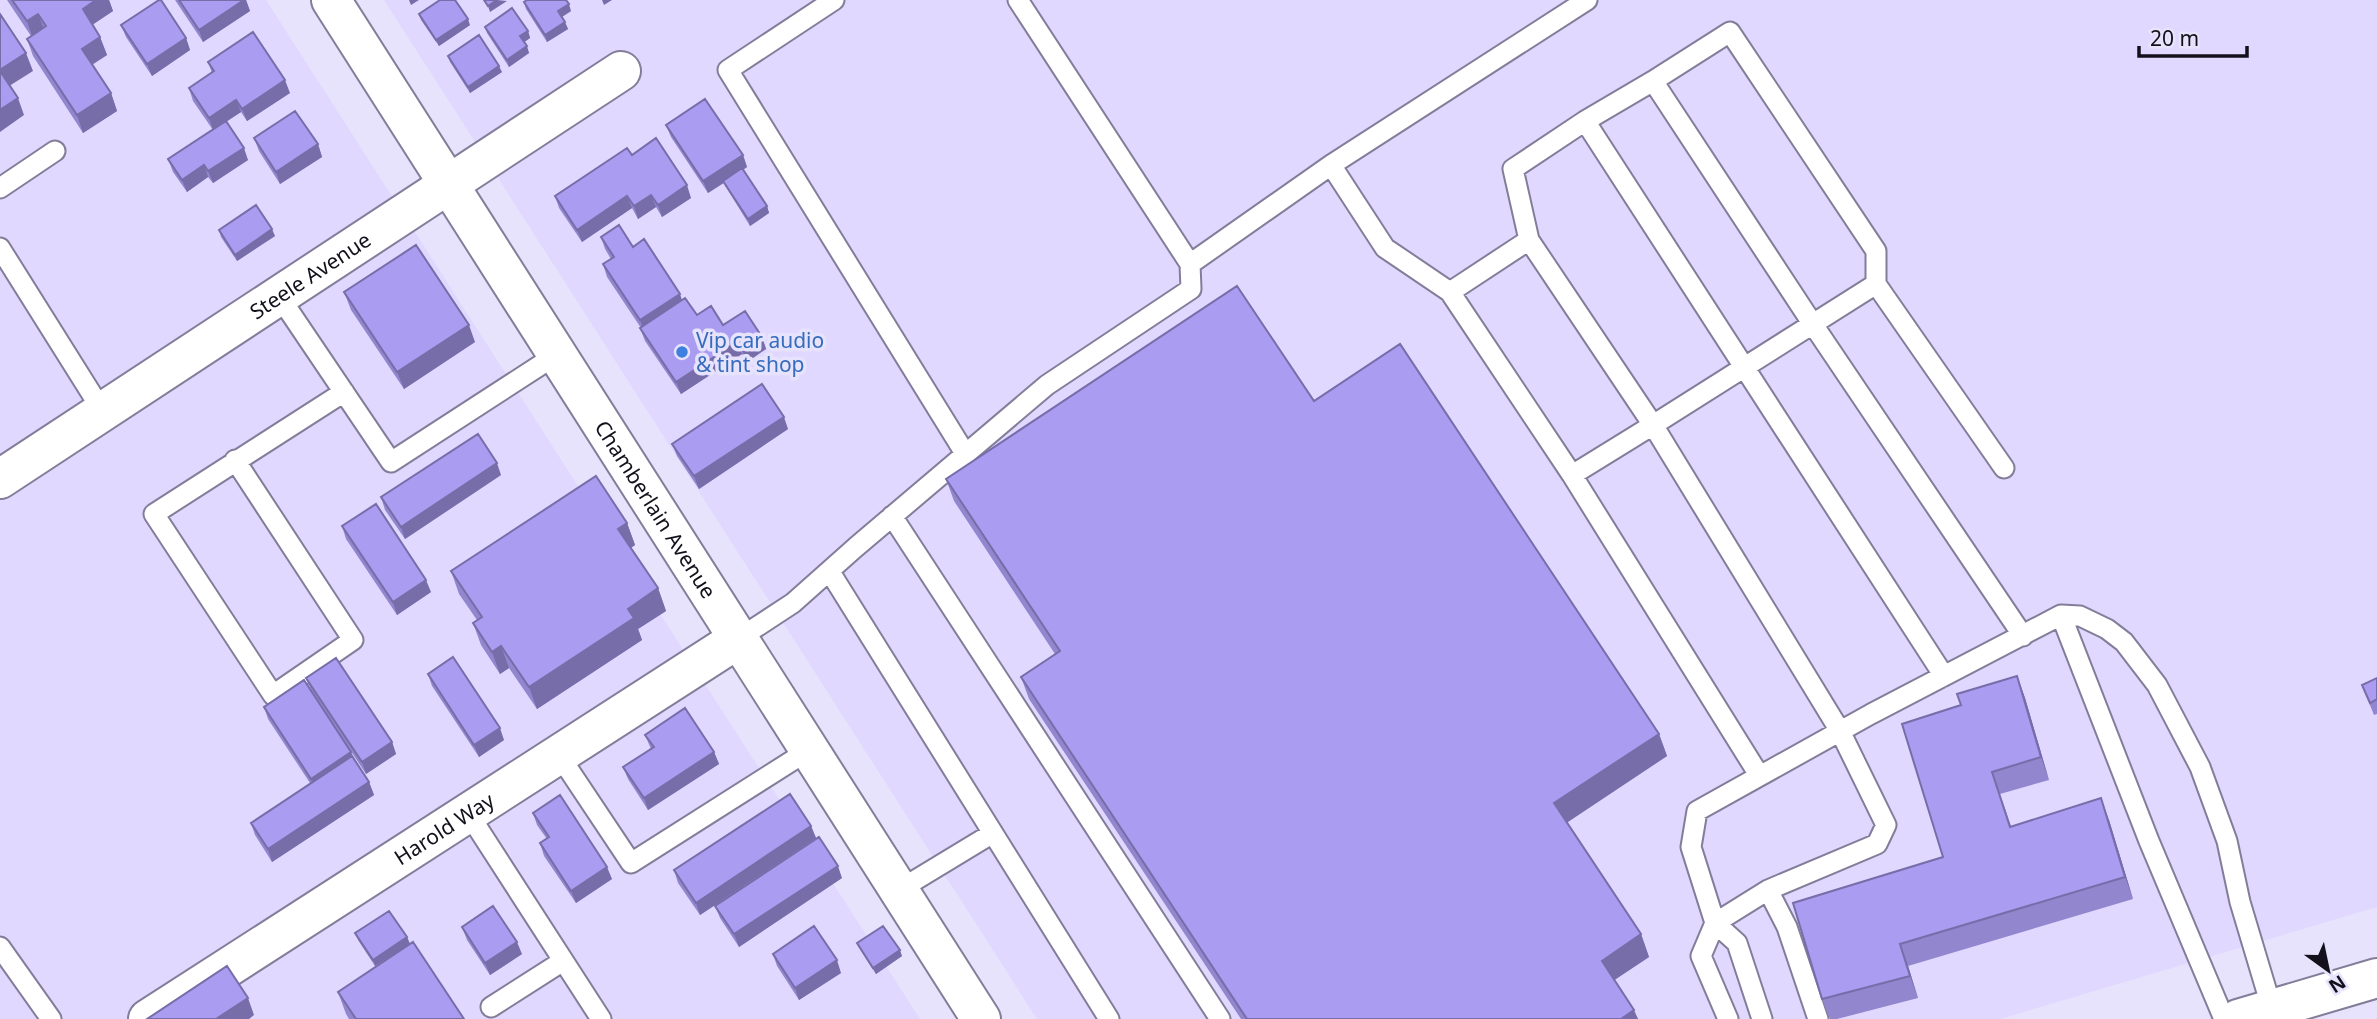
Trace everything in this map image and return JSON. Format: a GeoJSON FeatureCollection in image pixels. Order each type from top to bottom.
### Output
{"type":"FeatureCollection","features":[{"type":"Feature","properties":{"kind":"street","name":"Chamberlain Avenue"},"geometry":{"type":"LineString","coordinates":[[331,0],[981,1019]]}},
{"type":"Feature","properties":{"kind":"street","name":"Steele Avenue"},"geometry":{"type":"LineString","coordinates":[[0,479],[621,71]]}},
{"type":"Feature","properties":{"kind":"street","name":"Harold Way"},"geometry":{"type":"LineString","coordinates":[[148,1019],[738,639]]}},
{"type":"Feature","properties":{"kind":"street"},"geometry":{"type":"LineString","coordinates":[[2255,1014],[2377,978]]}},
{"type":"Feature","properties":{"kind":"lane"},"geometry":{"type":"LineString","coordinates":[[834,0],[728,70],[966,455]]}},
{"type":"Feature","properties":{"kind":"lane"},"geometry":{"type":"LineString","coordinates":[[738,639],[793,603],[1047,385],[1191,289],[1190,264],[1018,0]]}},
{"type":"Feature","properties":{"kind":"lane"},"geometry":{"type":"LineString","coordinates":[[1190,264],[1331,165],[1587,0]]}},
{"type":"Feature","properties":{"kind":"lane"},"geometry":{"type":"LineString","coordinates":[[1728,1019],[1701,956],[1715,923],[1769,890],[1877,844],[1886,825],[1840,731],[1653,425],[1529,240],[1513,169],[1585,121],[1730,32],[1876,251],[1876,284],[2004,468]]}},
{"type":"Feature","properties":{"kind":"lane"},"geometry":{"type":"LineString","coordinates":[[1653,81],[2023,636]]}},
{"type":"Feature","properties":{"kind":"lane"},"geometry":{"type":"LineString","coordinates":[[1585,121],[1944,676]]}},
{"type":"Feature","properties":{"kind":"lane"},"geometry":{"type":"LineString","coordinates":[[0,188],[55,151]]}},
{"type":"Feature","properties":{"kind":"lane"},"geometry":{"type":"LineString","coordinates":[[1331,165],[1385,248],[1450,292],[1572,475],[1759,775]]}},
{"type":"Feature","properties":{"kind":"lane"},"geometry":{"type":"LineString","coordinates":[[1450,292],[1529,240]]}},
{"type":"Feature","properties":{"kind":"lane"},"geometry":{"type":"LineString","coordinates":[[0,248],[103,412]]}},
{"type":"Feature","properties":{"kind":"lane"},"geometry":{"type":"LineString","coordinates":[[1572,475],[1876,284]]}},
{"type":"Feature","properties":{"kind":"lane"},"geometry":{"type":"LineString","coordinates":[[279,296],[391,462],[556,355]]}},
{"type":"Feature","properties":{"kind":"lane"},"geometry":{"type":"LineString","coordinates":[[235,460],[354,640],[273,695],[154,514],[235,460],[344,392]]}},
{"type":"Feature","properties":{"kind":"lane"},"geometry":{"type":"LineString","coordinates":[[892,516],[1220,1019]]}},
{"type":"Feature","properties":{"kind":"lane"},"geometry":{"type":"LineString","coordinates":[[830,572],[1109,1019]]}},
{"type":"Feature","properties":{"kind":"lane"},"geometry":{"type":"LineString","coordinates":[[2061,615],[2149,841],[2224,1019]]}},
{"type":"Feature","properties":{"kind":"lane"},"geometry":{"type":"LineString","coordinates":[[1762,1019],[1737,943],[1715,923],[1691,847],[1697,811],[1840,731],[2061,615],[2080,616],[2107,629],[2124,642],[2157,685],[2200,767],[2227,841],[2240,902],[2255,1014]]}},
{"type":"Feature","properties":{"kind":"lane"},"geometry":{"type":"LineString","coordinates":[[559,755],[631,863],[809,750]]}},
{"type":"Feature","properties":{"kind":"lane"},"geometry":{"type":"LineString","coordinates":[[468,813],[601,1019]]}},
{"type":"Feature","properties":{"kind":"lane"},"geometry":{"type":"LineString","coordinates":[[899,890],[993,834]]}},
{"type":"Feature","properties":{"kind":"lane"},"geometry":{"type":"LineString","coordinates":[[1769,890],[1787,927],[1818,1019]]}},
{"type":"Feature","properties":{"kind":"lane"},"geometry":{"type":"LineString","coordinates":[[0,947],[51,1019]]}},
{"type":"Feature","properties":{"kind":"lane"},"geometry":{"type":"LineString","coordinates":[[491,1007],[563,961]]}},
{"type":"Feature","properties":{"kind":"shaded area"},"geometry":{"type":"Polygon","coordinates":[[[0,0],[266,0],[920,1019],[0,1019],[0,0]]]}},
{"type":"Feature","properties":{"kind":"shaded area"},"geometry":{"type":"Polygon","coordinates":[[[384,0],[2377,0],[2377,907],[2000,1019],[1037,1019],[384,0]]]}},
{"type":"Feature","properties":{"kind":"building"},"geometry":{"type":"Polygon","coordinates":[[[12,0],[96,0],[83,9],[100,37],[82,49],[111,93],[77,115],[27,39],[46,26],[38,14],[27,21],[12,0]]]}},
{"type":"Feature","properties":{"kind":"building"},"geometry":{"type":"Polygon","coordinates":[[[159,0],[186,38],[147,64],[121,25],[159,0]]]}},
{"type":"Feature","properties":{"kind":"building"},"geometry":{"type":"Polygon","coordinates":[[[179,0],[244,0],[199,30],[179,0]]]}},
{"type":"Feature","properties":{"kind":"building"},"geometry":{"type":"Polygon","coordinates":[[[440,0],[455,0],[468,19],[436,40],[419,14],[440,0]]]}},
{"type":"Feature","properties":{"kind":"building"},"geometry":{"type":"Polygon","coordinates":[[[484,0],[497,0],[488,6],[484,0]]]}},
{"type":"Feature","properties":{"kind":"building"},"geometry":{"type":"Polygon","coordinates":[[[566,0],[569,4],[558,11],[565,22],[545,35],[524,2],[566,0]]]}},
{"type":"Feature","properties":{"kind":"building"},"geometry":{"type":"Polygon","coordinates":[[[512,8],[528,31],[520,36],[527,46],[507,60],[485,27],[512,8]]]}},
{"type":"Feature","properties":{"kind":"building"},"geometry":{"type":"Polygon","coordinates":[[[0,14],[26,53],[0,70],[0,14]]]}},
{"type":"Feature","properties":{"kind":"building"},"geometry":{"type":"Polygon","coordinates":[[[253,32],[285,80],[242,109],[236,100],[209,118],[189,88],[214,71],[208,62],[253,32]]]}},
{"type":"Feature","properties":{"kind":"building"},"geometry":{"type":"Polygon","coordinates":[[[479,35],[499,66],[468,87],[448,56],[479,35]]]}},
{"type":"Feature","properties":{"kind":"building"},"geometry":{"type":"Polygon","coordinates":[[[0,71],[18,98],[0,110],[0,71]]]}},
{"type":"Feature","properties":{"kind":"building"},"geometry":{"type":"Polygon","coordinates":[[[705,99],[743,155],[703,181],[666,125],[705,99]]]}},
{"type":"Feature","properties":{"kind":"building"},"geometry":{"type":"Polygon","coordinates":[[[295,111],[318,144],[276,172],[254,138],[295,111]]]}},
{"type":"Feature","properties":{"kind":"building"},"geometry":{"type":"Polygon","coordinates":[[[226,121],[244,148],[208,171],[204,165],[182,180],[168,159],[226,121]]]}},
{"type":"Feature","properties":{"kind":"building"},"geometry":{"type":"Polygon","coordinates":[[[656,138],[687,185],[658,205],[651,195],[634,206],[627,196],[577,230],[555,196],[627,148],[632,155],[656,138]]]}},
{"type":"Feature","properties":{"kind":"building"},"geometry":{"type":"Polygon","coordinates":[[[742,168],[767,206],[748,219],[723,181],[742,168]]]}},
{"type":"Feature","properties":{"kind":"building"},"geometry":{"type":"Polygon","coordinates":[[[256,205],[272,229],[235,255],[219,230],[256,205]]]}},
{"type":"Feature","properties":{"kind":"building"},"geometry":{"type":"Polygon","coordinates":[[[619,225],[633,247],[644,239],[680,294],[640,320],[603,264],[614,257],[601,237],[619,225]]]}},
{"type":"Feature","properties":{"kind":"building"},"geometry":{"type":"Polygon","coordinates":[[[416,245],[469,325],[397,372],[344,292],[416,245]]]}},
{"type":"Feature","properties":{"kind":"building"},"geometry":{"type":"Polygon","coordinates":[[[1237,286],[1314,401],[1400,344],[1659,734],[1554,803],[1641,934],[1602,961],[1634,1010],[1621,1019],[1247,1019],[1021,677],[1060,651],[946,479],[1237,286]]]}},
{"type":"Feature","properties":{"kind":"building"},"geometry":{"type":"Polygon","coordinates":[[[685,298],[697,315],[711,306],[723,325],[745,311],[762,337],[742,350],[737,342],[676,382],[640,328],[685,298]]]}},
{"type":"Feature","properties":{"kind":"building"},"geometry":{"type":"Polygon","coordinates":[[[762,384],[784,417],[694,476],[672,444],[762,384]]]}},
{"type":"Feature","properties":{"kind":"building"},"geometry":{"type":"Polygon","coordinates":[[[478,434],[497,463],[401,527],[381,497],[478,434]]]}},
{"type":"Feature","properties":{"kind":"building"},"geometry":{"type":"Polygon","coordinates":[[[596,476],[627,523],[618,529],[658,588],[628,609],[634,618],[529,687],[501,646],[492,652],[473,623],[482,617],[451,571],[596,476]]]}},
{"type":"Feature","properties":{"kind":"building"},"geometry":{"type":"Polygon","coordinates":[[[376,504],[426,580],[393,602],[342,526],[376,504]]]}},
{"type":"Feature","properties":{"kind":"building"},"geometry":{"type":"Polygon","coordinates":[[[453,657],[500,728],[474,745],[428,674],[453,657]]]}},
{"type":"Feature","properties":{"kind":"building"},"geometry":{"type":"Polygon","coordinates":[[[336,658],[392,742],[362,762],[306,678],[336,658]]]}},
{"type":"Feature","properties":{"kind":"building"},"geometry":{"type":"Polygon","coordinates":[[[2017,676],[2041,757],[1992,772],[2010,827],[2101,798],[2125,877],[1900,944],[1910,976],[1822,999],[1793,903],[1943,857],[1902,724],[1961,705],[1957,694],[2017,676]]]}},
{"type":"Feature","properties":{"kind":"building"},"geometry":{"type":"Polygon","coordinates":[[[2377,678],[2377,699],[2370,703],[2362,685],[2377,678]]]}},
{"type":"Feature","properties":{"kind":"building"},"geometry":{"type":"Polygon","coordinates":[[[304,680],[351,752],[311,779],[264,707],[304,680]]]}},
{"type":"Feature","properties":{"kind":"building"},"geometry":{"type":"Polygon","coordinates":[[[685,708],[714,752],[644,798],[623,767],[654,747],[645,735],[685,708]]]}},
{"type":"Feature","properties":{"kind":"building"},"geometry":{"type":"Polygon","coordinates":[[[352,756],[369,782],[268,849],[251,823],[352,756]]]}},
{"type":"Feature","properties":{"kind":"building"},"geometry":{"type":"Polygon","coordinates":[[[790,794],[811,826],[696,903],[674,870],[790,794]]]}},
{"type":"Feature","properties":{"kind":"building"},"geometry":{"type":"Polygon","coordinates":[[[560,795],[607,867],[571,891],[540,843],[549,837],[533,813],[560,795]]]}},
{"type":"Feature","properties":{"kind":"building"},"geometry":{"type":"Polygon","coordinates":[[[819,837],[838,866],[734,934],[715,906],[819,837]]]}},
{"type":"Feature","properties":{"kind":"building"},"geometry":{"type":"Polygon","coordinates":[[[493,906],[517,942],[485,963],[462,927],[493,906]]]}},
{"type":"Feature","properties":{"kind":"building"},"geometry":{"type":"Polygon","coordinates":[[[389,911],[407,937],[373,960],[355,933],[389,911]]]}},
{"type":"Feature","properties":{"kind":"building"},"geometry":{"type":"Polygon","coordinates":[[[814,926],[837,960],[795,988],[773,954],[814,926]]]}},
{"type":"Feature","properties":{"kind":"building"},"geometry":{"type":"Polygon","coordinates":[[[883,926],[900,950],[873,968],[857,943],[883,926]]]}},
{"type":"Feature","properties":{"kind":"building"},"geometry":{"type":"Polygon","coordinates":[[[413,942],[464,1019],[356,1019],[338,992],[413,942]]]}},
{"type":"Feature","properties":{"kind":"building"},"geometry":{"type":"Polygon","coordinates":[[[227,966],[248,998],[216,1019],[147,1019],[227,966]]]}},
{"type":"Feature","properties":{"kind":"place","name":"Vip car audio & tint shop"},"geometry":{"type":"Point","coordinates":[682,352]}}]}
